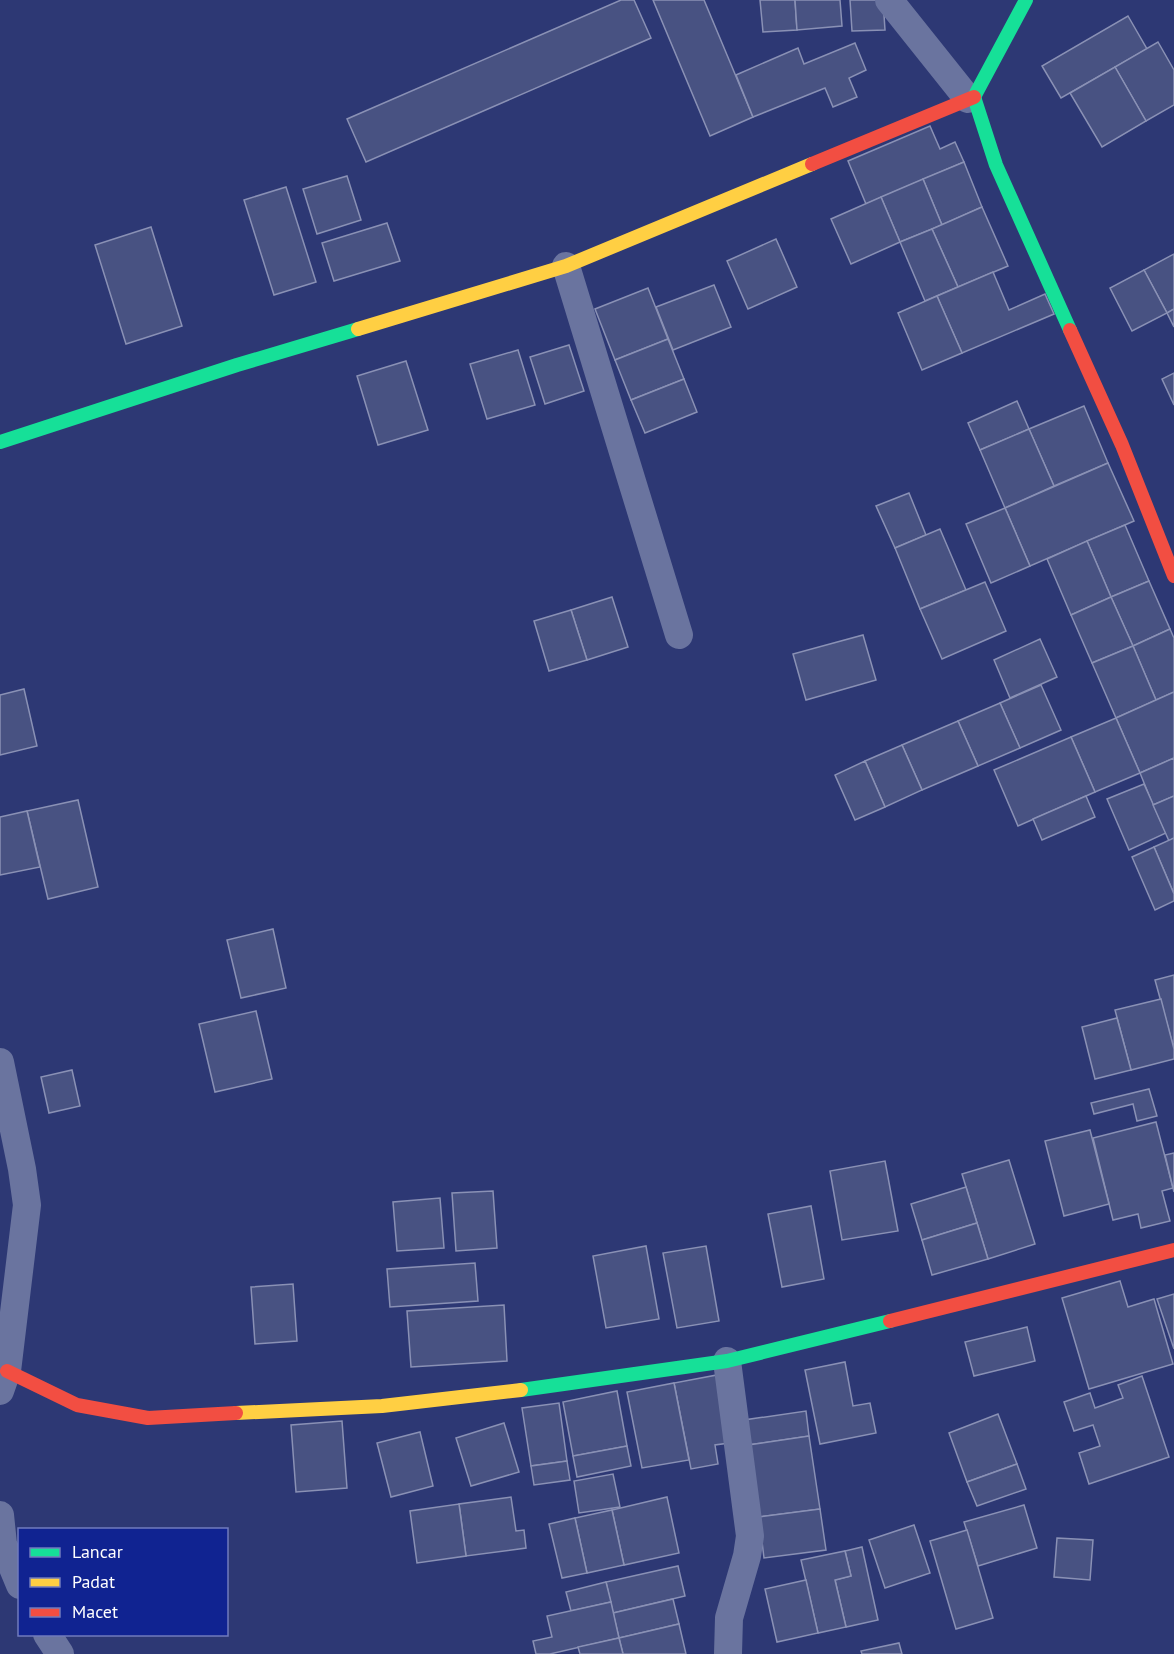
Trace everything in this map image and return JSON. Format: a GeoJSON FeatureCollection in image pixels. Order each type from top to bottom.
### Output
{"type":"FeatureCollection","features":[{"type":"Feature","properties":{"kind":"street"},"geometry":{"type":"LineString","coordinates":[[889,0],[971,98],[1000,174],[1122,445],[1174,576]]}},
{"type":"Feature","properties":{"kind":"street"},"geometry":{"type":"LineString","coordinates":[[0,442],[237,365],[566,266],[971,98],[1026,0]]}},
{"type":"Feature","properties":{"kind":"street"},"geometry":{"type":"LineString","coordinates":[[566,266],[679,635]]}},
{"type":"Feature","properties":{"kind":"street"},"geometry":{"type":"LineString","coordinates":[[0,1062],[27,1205],[4,1381],[77,1405],[147,1418],[382,1406],[554,1386],[727,1361],[1174,1250]]}},
{"type":"Feature","properties":{"kind":"street"},"geometry":{"type":"LineString","coordinates":[[727,1361],[750,1536],[747,1556],[729,1618],[728,1654]]}},
{"type":"Feature","properties":{"kind":"street"},"geometry":{"type":"LineString","coordinates":[[0,1515],[3,1544],[18,1581]]}},
{"type":"Feature","properties":{"kind":"street"},"geometry":{"type":"LineString","coordinates":[[48,1636],[60,1654]]}},
{"type":"Feature","properties":{"kind":"building"},"geometry":{"type":"Polygon","coordinates":[[[621,0],[634,0],[651,38],[366,162],[347,119],[621,0]]]}},
{"type":"Feature","properties":{"kind":"building"},"geometry":{"type":"Polygon","coordinates":[[[653,0],[704,0],[753,117],[710,136],[653,0]]]}},
{"type":"Feature","properties":{"kind":"building"},"geometry":{"type":"Polygon","coordinates":[[[760,0],[795,0],[797,30],[763,32],[760,0]]]}},
{"type":"Feature","properties":{"kind":"building"},"geometry":{"type":"Polygon","coordinates":[[[795,0],[840,0],[842,26],[797,30],[795,0]]]}},
{"type":"Feature","properties":{"kind":"building"},"geometry":{"type":"Polygon","coordinates":[[[850,0],[883,0],[885,30],[852,31],[850,0]]]}},
{"type":"Feature","properties":{"kind":"building"},"geometry":{"type":"Polygon","coordinates":[[[1128,16],[1147,49],[1061,98],[1042,66],[1128,16]]]}},
{"type":"Feature","properties":{"kind":"building"},"geometry":{"type":"Polygon","coordinates":[[[1158,42],[1174,70],[1174,105],[1146,121],[1115,67],[1158,42]]]}},
{"type":"Feature","properties":{"kind":"building"},"geometry":{"type":"Polygon","coordinates":[[[855,43],[866,70],[849,78],[857,97],[833,107],[825,88],[753,117],[736,75],[798,48],[804,64],[855,43]]]}},
{"type":"Feature","properties":{"kind":"building"},"geometry":{"type":"Polygon","coordinates":[[[1115,67],[1146,121],[1102,147],[1070,93],[1115,67]]]}},
{"type":"Feature","properties":{"kind":"building"},"geometry":{"type":"Polygon","coordinates":[[[930,126],[940,149],[955,142],[964,162],[866,204],[848,161],[930,126]]]}},
{"type":"Feature","properties":{"kind":"building"},"geometry":{"type":"Polygon","coordinates":[[[964,162],[982,207],[942,225],[923,179],[964,162]]]}},
{"type":"Feature","properties":{"kind":"building"},"geometry":{"type":"Polygon","coordinates":[[[347,176],[361,220],[317,234],[303,189],[347,176]]]}},
{"type":"Feature","properties":{"kind":"building"},"geometry":{"type":"Polygon","coordinates":[[[923,179],[942,225],[900,242],[881,197],[923,179]]]}},
{"type":"Feature","properties":{"kind":"building"},"geometry":{"type":"Polygon","coordinates":[[[286,187],[316,282],[274,295],[244,200],[286,187]]]}},
{"type":"Feature","properties":{"kind":"building"},"geometry":{"type":"Polygon","coordinates":[[[881,197],[900,242],[851,264],[831,219],[881,197]]]}},
{"type":"Feature","properties":{"kind":"building"},"geometry":{"type":"Polygon","coordinates":[[[982,207],[1008,266],[958,287],[932,229],[982,207]]]}},
{"type":"Feature","properties":{"kind":"building"},"geometry":{"type":"Polygon","coordinates":[[[387,223],[400,261],[334,281],[322,243],[387,223]]]}},
{"type":"Feature","properties":{"kind":"building"},"geometry":{"type":"Polygon","coordinates":[[[151,227],[182,326],[126,344],[95,245],[151,227]]]}},
{"type":"Feature","properties":{"kind":"building"},"geometry":{"type":"Polygon","coordinates":[[[932,229],[958,287],[925,301],[900,242],[932,229]]]}},
{"type":"Feature","properties":{"kind":"building"},"geometry":{"type":"Polygon","coordinates":[[[776,239],[797,287],[748,309],[727,261],[776,239]]]}},
{"type":"Feature","properties":{"kind":"building"},"geometry":{"type":"Polygon","coordinates":[[[1174,254],[1174,309],[1167,313],[1144,270],[1174,254]]]}},
{"type":"Feature","properties":{"kind":"building"},"geometry":{"type":"Polygon","coordinates":[[[1144,270],[1167,313],[1132,331],[1110,288],[1144,270]]]}},
{"type":"Feature","properties":{"kind":"building"},"geometry":{"type":"Polygon","coordinates":[[[993,272],[1009,310],[1045,294],[1054,314],[962,353],[937,296],[993,272]]]}},
{"type":"Feature","properties":{"kind":"building"},"geometry":{"type":"Polygon","coordinates":[[[714,285],[731,327],[673,350],[656,307],[714,285]]]}},
{"type":"Feature","properties":{"kind":"building"},"geometry":{"type":"Polygon","coordinates":[[[648,288],[668,339],[615,360],[595,309],[648,288]]]}},
{"type":"Feature","properties":{"kind":"building"},"geometry":{"type":"Polygon","coordinates":[[[937,296],[962,353],[922,370],[898,313],[937,296]]]}},
{"type":"Feature","properties":{"kind":"building"},"geometry":{"type":"Polygon","coordinates":[[[1174,309],[1174,327],[1167,313],[1174,309]]]}},
{"type":"Feature","properties":{"kind":"building"},"geometry":{"type":"Polygon","coordinates":[[[668,339],[684,379],[631,400],[615,360],[668,339]]]}},
{"type":"Feature","properties":{"kind":"building"},"geometry":{"type":"Polygon","coordinates":[[[569,345],[584,391],[545,404],[530,357],[569,345]]]}},
{"type":"Feature","properties":{"kind":"building"},"geometry":{"type":"Polygon","coordinates":[[[518,350],[535,405],[487,419],[470,364],[518,350]]]}},
{"type":"Feature","properties":{"kind":"building"},"geometry":{"type":"Polygon","coordinates":[[[406,361],[428,430],[378,445],[357,376],[406,361]]]}},
{"type":"Feature","properties":{"kind":"building"},"geometry":{"type":"Polygon","coordinates":[[[1174,373],[1174,405],[1162,379],[1174,373]]]}},
{"type":"Feature","properties":{"kind":"building"},"geometry":{"type":"Polygon","coordinates":[[[684,379],[697,412],[645,433],[631,400],[684,379]]]}},
{"type":"Feature","properties":{"kind":"building"},"geometry":{"type":"Polygon","coordinates":[[[1017,401],[1029,429],[980,450],[968,423],[1017,401]]]}},
{"type":"Feature","properties":{"kind":"building"},"geometry":{"type":"Polygon","coordinates":[[[1084,406],[1108,463],[1054,486],[1029,429],[1084,406]]]}},
{"type":"Feature","properties":{"kind":"building"},"geometry":{"type":"Polygon","coordinates":[[[1029,429],[1054,486],[1005,508],[980,450],[1029,429]]]}},
{"type":"Feature","properties":{"kind":"building"},"geometry":{"type":"Polygon","coordinates":[[[1108,463],[1134,521],[1030,566],[1005,508],[1108,463]]]}},
{"type":"Feature","properties":{"kind":"building"},"geometry":{"type":"Polygon","coordinates":[[[909,493],[926,535],[895,548],[876,506],[909,493]]]}},
{"type":"Feature","properties":{"kind":"building"},"geometry":{"type":"Polygon","coordinates":[[[1005,508],[1030,566],[991,583],[966,524],[1005,508]]]}},
{"type":"Feature","properties":{"kind":"building"},"geometry":{"type":"Polygon","coordinates":[[[1125,525],[1149,581],[1111,597],[1087,541],[1125,525]]]}},
{"type":"Feature","properties":{"kind":"building"},"geometry":{"type":"Polygon","coordinates":[[[940,529],[966,590],[920,609],[895,548],[940,529]]]}},
{"type":"Feature","properties":{"kind":"building"},"geometry":{"type":"Polygon","coordinates":[[[1087,541],[1111,597],[1071,615],[1047,559],[1087,541]]]}},
{"type":"Feature","properties":{"kind":"building"},"geometry":{"type":"Polygon","coordinates":[[[1149,581],[1170,629],[1133,646],[1111,597],[1149,581]]]}},
{"type":"Feature","properties":{"kind":"building"},"geometry":{"type":"Polygon","coordinates":[[[985,582],[1006,631],[942,659],[920,609],[985,582]]]}},
{"type":"Feature","properties":{"kind":"building"},"geometry":{"type":"Polygon","coordinates":[[[612,597],[628,647],[587,660],[571,610],[612,597]]]}},
{"type":"Feature","properties":{"kind":"building"},"geometry":{"type":"Polygon","coordinates":[[[1111,597],[1133,646],[1092,663],[1071,615],[1111,597]]]}},
{"type":"Feature","properties":{"kind":"building"},"geometry":{"type":"Polygon","coordinates":[[[571,610],[587,660],[549,671],[534,621],[571,610]]]}},
{"type":"Feature","properties":{"kind":"building"},"geometry":{"type":"Polygon","coordinates":[[[1170,629],[1174,638],[1174,692],[1156,700],[1133,646],[1170,629]]]}},
{"type":"Feature","properties":{"kind":"building"},"geometry":{"type":"Polygon","coordinates":[[[863,635],[876,680],[806,700],[793,654],[863,635]]]}},
{"type":"Feature","properties":{"kind":"building"},"geometry":{"type":"Polygon","coordinates":[[[1040,639],[1057,677],[1010,698],[994,660],[1040,639]]]}},
{"type":"Feature","properties":{"kind":"building"},"geometry":{"type":"Polygon","coordinates":[[[1133,646],[1156,700],[1116,718],[1092,663],[1133,646]]]}},
{"type":"Feature","properties":{"kind":"building"},"geometry":{"type":"Polygon","coordinates":[[[1041,685],[1061,730],[1020,748],[1000,703],[1041,685]]]}},
{"type":"Feature","properties":{"kind":"building"},"geometry":{"type":"Polygon","coordinates":[[[24,689],[37,746],[0,755],[0,695],[24,689]]]}},
{"type":"Feature","properties":{"kind":"building"},"geometry":{"type":"Polygon","coordinates":[[[1174,692],[1174,758],[1140,773],[1116,718],[1174,692]]]}},
{"type":"Feature","properties":{"kind":"building"},"geometry":{"type":"Polygon","coordinates":[[[1000,703],[1020,748],[978,766],[958,721],[1000,703]]]}},
{"type":"Feature","properties":{"kind":"building"},"geometry":{"type":"Polygon","coordinates":[[[1116,718],[1140,773],[1095,792],[1071,737],[1116,718]]]}},
{"type":"Feature","properties":{"kind":"building"},"geometry":{"type":"Polygon","coordinates":[[[958,721],[978,766],[922,790],[902,745],[958,721]]]}},
{"type":"Feature","properties":{"kind":"building"},"geometry":{"type":"Polygon","coordinates":[[[1071,737],[1095,792],[1018,826],[994,770],[1071,737]]]}},
{"type":"Feature","properties":{"kind":"building"},"geometry":{"type":"Polygon","coordinates":[[[902,745],[922,790],[885,807],[865,761],[902,745]]]}},
{"type":"Feature","properties":{"kind":"building"},"geometry":{"type":"Polygon","coordinates":[[[1174,758],[1174,796],[1153,805],[1140,773],[1174,758]]]}},
{"type":"Feature","properties":{"kind":"building"},"geometry":{"type":"Polygon","coordinates":[[[865,761],[885,807],[855,820],[835,775],[865,761]]]}},
{"type":"Feature","properties":{"kind":"building"},"geometry":{"type":"Polygon","coordinates":[[[1144,784],[1166,833],[1129,850],[1107,799],[1144,784]]]}},
{"type":"Feature","properties":{"kind":"building"},"geometry":{"type":"Polygon","coordinates":[[[1086,796],[1095,817],[1042,840],[1033,819],[1086,796]]]}},
{"type":"Feature","properties":{"kind":"building"},"geometry":{"type":"Polygon","coordinates":[[[1174,796],[1174,838],[1169,841],[1153,805],[1174,796]]]}},
{"type":"Feature","properties":{"kind":"building"},"geometry":{"type":"Polygon","coordinates":[[[78,800],[98,887],[48,899],[27,811],[78,800]]]}},
{"type":"Feature","properties":{"kind":"building"},"geometry":{"type":"Polygon","coordinates":[[[27,811],[40,867],[0,875],[0,817],[27,811]]]}},
{"type":"Feature","properties":{"kind":"building"},"geometry":{"type":"Polygon","coordinates":[[[1174,838],[1174,894],[1154,847],[1174,838]]]}},
{"type":"Feature","properties":{"kind":"building"},"geometry":{"type":"Polygon","coordinates":[[[1154,847],[1174,894],[1174,901],[1155,910],[1132,857],[1154,847]]]}},
{"type":"Feature","properties":{"kind":"building"},"geometry":{"type":"Polygon","coordinates":[[[273,929],[286,988],[241,998],[227,940],[273,929]]]}},
{"type":"Feature","properties":{"kind":"building"},"geometry":{"type":"Polygon","coordinates":[[[1174,975],[1174,1049],[1155,980],[1174,975]]]}},
{"type":"Feature","properties":{"kind":"building"},"geometry":{"type":"Polygon","coordinates":[[[1161,999],[1174,1049],[1174,1059],[1131,1070],[1115,1010],[1161,999]]]}},
{"type":"Feature","properties":{"kind":"building"},"geometry":{"type":"Polygon","coordinates":[[[256,1011],[272,1079],[215,1092],[199,1024],[256,1011]]]}},
{"type":"Feature","properties":{"kind":"building"},"geometry":{"type":"Polygon","coordinates":[[[1117,1018],[1131,1070],[1095,1079],[1082,1027],[1117,1018]]]}},
{"type":"Feature","properties":{"kind":"building"},"geometry":{"type":"Polygon","coordinates":[[[72,1070],[80,1106],[49,1113],[41,1077],[72,1070]]]}},
{"type":"Feature","properties":{"kind":"building"},"geometry":{"type":"Polygon","coordinates":[[[1149,1089],[1157,1116],[1137,1121],[1133,1104],[1094,1114],[1091,1103],[1149,1089]]]}},
{"type":"Feature","properties":{"kind":"building"},"geometry":{"type":"Polygon","coordinates":[[[1156,1122],[1173,1188],[1162,1191],[1170,1221],[1141,1228],[1138,1214],[1113,1220],[1093,1138],[1156,1122]]]}},
{"type":"Feature","properties":{"kind":"building"},"geometry":{"type":"Polygon","coordinates":[[[1090,1130],[1109,1204],[1064,1216],[1045,1141],[1090,1130]]]}},
{"type":"Feature","properties":{"kind":"building"},"geometry":{"type":"Polygon","coordinates":[[[1174,1153],[1174,1192],[1165,1155],[1174,1153]]]}},
{"type":"Feature","properties":{"kind":"building"},"geometry":{"type":"Polygon","coordinates":[[[1009,1160],[1035,1244],[988,1259],[962,1174],[1009,1160]]]}},
{"type":"Feature","properties":{"kind":"building"},"geometry":{"type":"Polygon","coordinates":[[[885,1161],[898,1231],[842,1240],[830,1171],[885,1161]]]}},
{"type":"Feature","properties":{"kind":"building"},"geometry":{"type":"Polygon","coordinates":[[[966,1187],[977,1223],[922,1240],[911,1204],[966,1187]]]}},
{"type":"Feature","properties":{"kind":"building"},"geometry":{"type":"Polygon","coordinates":[[[493,1191],[497,1248],[456,1251],[452,1193],[493,1191]]]}},
{"type":"Feature","properties":{"kind":"building"},"geometry":{"type":"Polygon","coordinates":[[[440,1198],[444,1248],[397,1251],[393,1202],[440,1198]]]}},
{"type":"Feature","properties":{"kind":"building"},"geometry":{"type":"Polygon","coordinates":[[[811,1206],[824,1279],[782,1287],[768,1214],[811,1206]]]}},
{"type":"Feature","properties":{"kind":"building"},"geometry":{"type":"Polygon","coordinates":[[[977,1223],[988,1259],[932,1275],[922,1240],[977,1223]]]}},
{"type":"Feature","properties":{"kind":"building"},"geometry":{"type":"Polygon","coordinates":[[[646,1246],[659,1319],[606,1328],[593,1256],[646,1246]]]}},
{"type":"Feature","properties":{"kind":"building"},"geometry":{"type":"Polygon","coordinates":[[[706,1246],[719,1321],[677,1328],[663,1253],[706,1246]]]}},
{"type":"Feature","properties":{"kind":"building"},"geometry":{"type":"Polygon","coordinates":[[[475,1263],[478,1301],[390,1307],[387,1269],[475,1263]]]}},
{"type":"Feature","properties":{"kind":"building"},"geometry":{"type":"Polygon","coordinates":[[[1120,1281],[1128,1307],[1154,1299],[1173,1364],[1089,1389],[1062,1298],[1120,1281]]]}},
{"type":"Feature","properties":{"kind":"building"},"geometry":{"type":"Polygon","coordinates":[[[293,1284],[297,1341],[255,1344],[251,1287],[293,1284]]]}},
{"type":"Feature","properties":{"kind":"building"},"geometry":{"type":"Polygon","coordinates":[[[1174,1294],[1174,1349],[1157,1299],[1174,1294]]]}},
{"type":"Feature","properties":{"kind":"building"},"geometry":{"type":"Polygon","coordinates":[[[504,1305],[507,1361],[411,1367],[407,1311],[504,1305]]]}},
{"type":"Feature","properties":{"kind":"building"},"geometry":{"type":"Polygon","coordinates":[[[1027,1327],[1035,1361],[974,1376],[965,1342],[1027,1327]]]}},
{"type":"Feature","properties":{"kind":"building"},"geometry":{"type":"Polygon","coordinates":[[[845,1362],[853,1406],[870,1403],[876,1433],[820,1444],[805,1370],[845,1362]]]}},
{"type":"Feature","properties":{"kind":"building"},"geometry":{"type":"Polygon","coordinates":[[[717,1375],[729,1443],[715,1445],[718,1464],[691,1469],[674,1383],[717,1375]]]}},
{"type":"Feature","properties":{"kind":"building"},"geometry":{"type":"Polygon","coordinates":[[[1142,1376],[1169,1457],[1089,1484],[1079,1453],[1100,1446],[1093,1425],[1074,1431],[1064,1402],[1090,1393],[1095,1408],[1123,1398],[1118,1385],[1142,1376]]]}},
{"type":"Feature","properties":{"kind":"building"},"geometry":{"type":"Polygon","coordinates":[[[674,1383],[689,1460],[642,1468],[627,1392],[674,1383]]]}},
{"type":"Feature","properties":{"kind":"building"},"geometry":{"type":"Polygon","coordinates":[[[617,1391],[627,1446],[573,1456],[563,1402],[617,1391]]]}},
{"type":"Feature","properties":{"kind":"building"},"geometry":{"type":"Polygon","coordinates":[[[559,1403],[567,1461],[531,1466],[522,1408],[559,1403]]]}},
{"type":"Feature","properties":{"kind":"building"},"geometry":{"type":"Polygon","coordinates":[[[806,1411],[809,1436],[748,1445],[744,1420],[806,1411]]]}},
{"type":"Feature","properties":{"kind":"building"},"geometry":{"type":"Polygon","coordinates":[[[998,1414],[1017,1464],[967,1482],[949,1433],[998,1414]]]}},
{"type":"Feature","properties":{"kind":"building"},"geometry":{"type":"Polygon","coordinates":[[[342,1421],[347,1488],[296,1492],[291,1425],[342,1421]]]}},
{"type":"Feature","properties":{"kind":"building"},"geometry":{"type":"Polygon","coordinates":[[[504,1423],[519,1472],[471,1486],[456,1438],[504,1423]]]}},
{"type":"Feature","properties":{"kind":"building"},"geometry":{"type":"Polygon","coordinates":[[[420,1432],[433,1486],[391,1497],[377,1443],[420,1432]]]}},
{"type":"Feature","properties":{"kind":"building"},"geometry":{"type":"Polygon","coordinates":[[[809,1436],[820,1509],[759,1517],[748,1445],[809,1436]]]}},
{"type":"Feature","properties":{"kind":"building"},"geometry":{"type":"Polygon","coordinates":[[[627,1446],[631,1466],[577,1477],[573,1456],[627,1446]]]}},
{"type":"Feature","properties":{"kind":"building"},"geometry":{"type":"Polygon","coordinates":[[[567,1461],[570,1480],[534,1485],[531,1466],[567,1461]]]}},
{"type":"Feature","properties":{"kind":"building"},"geometry":{"type":"Polygon","coordinates":[[[1017,1464],[1026,1489],[977,1506],[967,1482],[1017,1464]]]}},
{"type":"Feature","properties":{"kind":"building"},"geometry":{"type":"Polygon","coordinates":[[[613,1474],[620,1507],[579,1513],[574,1481],[613,1474]]]}},
{"type":"Feature","properties":{"kind":"building"},"geometry":{"type":"Polygon","coordinates":[[[511,1497],[516,1531],[524,1530],[526,1548],[466,1556],[459,1504],[511,1497]]]}},
{"type":"Feature","properties":{"kind":"building"},"geometry":{"type":"Polygon","coordinates":[[[667,1497],[679,1553],[624,1565],[612,1510],[667,1497]]]}},
{"type":"Feature","properties":{"kind":"building"},"geometry":{"type":"Polygon","coordinates":[[[459,1504],[466,1556],[417,1563],[410,1511],[459,1504]]]}},
{"type":"Feature","properties":{"kind":"building"},"geometry":{"type":"Polygon","coordinates":[[[1024,1505],[1037,1548],[978,1566],[964,1522],[1024,1505]]]}},
{"type":"Feature","properties":{"kind":"building"},"geometry":{"type":"Polygon","coordinates":[[[820,1509],[826,1550],[764,1558],[759,1517],[820,1509]]]}},
{"type":"Feature","properties":{"kind":"building"},"geometry":{"type":"Polygon","coordinates":[[[612,1510],[624,1565],[587,1573],[575,1518],[612,1510]]]}},
{"type":"Feature","properties":{"kind":"building"},"geometry":{"type":"Polygon","coordinates":[[[575,1518],[587,1573],[562,1578],[549,1524],[575,1518]]]}},
{"type":"Feature","properties":{"kind":"building"},"geometry":{"type":"Polygon","coordinates":[[[914,1525],[930,1573],[885,1588],[869,1540],[914,1525]]]}},
{"type":"Feature","properties":{"kind":"building"},"geometry":{"type":"Polygon","coordinates":[[[967,1530],[993,1618],[956,1629],[930,1541],[967,1530]]]}},
{"type":"Feature","properties":{"kind":"building"},"geometry":{"type":"Polygon","coordinates":[[[1057,1538],[1093,1540],[1090,1580],[1054,1577],[1057,1538]]]}},
{"type":"Feature","properties":{"kind":"building"},"geometry":{"type":"Polygon","coordinates":[[[862,1547],[878,1620],[846,1627],[835,1580],[851,1576],[845,1551],[862,1547]]]}},
{"type":"Feature","properties":{"kind":"building"},"geometry":{"type":"Polygon","coordinates":[[[845,1551],[851,1576],[835,1580],[846,1627],[818,1633],[801,1560],[845,1551]]]}},
{"type":"Feature","properties":{"kind":"building"},"geometry":{"type":"Polygon","coordinates":[[[678,1566],[685,1596],[613,1613],[606,1582],[678,1566]]]}},
{"type":"Feature","properties":{"kind":"building"},"geometry":{"type":"Polygon","coordinates":[[[806,1580],[818,1633],[777,1642],[765,1589],[806,1580]]]}},
{"type":"Feature","properties":{"kind":"building"},"geometry":{"type":"Polygon","coordinates":[[[606,1582],[611,1602],[571,1611],[566,1592],[606,1582]]]}},
{"type":"Feature","properties":{"kind":"building"},"geometry":{"type":"Polygon","coordinates":[[[673,1599],[679,1624],[619,1638],[613,1613],[673,1599]]]}},
{"type":"Feature","properties":{"kind":"building"},"geometry":{"type":"Polygon","coordinates":[[[611,1602],[619,1638],[550,1654],[536,1654],[533,1641],[552,1637],[547,1616],[611,1602]]]}},
{"type":"Feature","properties":{"kind":"building"},"geometry":{"type":"Polygon","coordinates":[[[679,1624],[686,1654],[623,1654],[619,1638],[679,1624]]]}},
{"type":"Feature","properties":{"kind":"building"},"geometry":{"type":"Polygon","coordinates":[[[619,1638],[623,1654],[580,1654],[578,1647],[619,1638]]]}},
{"type":"Feature","properties":{"kind":"building"},"geometry":{"type":"Polygon","coordinates":[[[899,1643],[902,1654],[862,1654],[861,1651],[899,1643]]]}},
{"type":"Feature","properties":{"kind":"traffic: fast"},"geometry":{"type":"LineString","coordinates":[[1026,0],[974,97],[996,165],[1070,330]]}},
{"type":"Feature","properties":{"kind":"traffic: fast"},"geometry":{"type":"LineString","coordinates":[[0,442],[237,365],[358,329]]}},
{"type":"Feature","properties":{"kind":"traffic: fast"},"geometry":{"type":"LineString","coordinates":[[521,1390],[727,1361],[890,1321]]}},
{"type":"Feature","properties":{"kind":"traffic: slow"},"geometry":{"type":"LineString","coordinates":[[358,329],[566,266],[812,164]]}},
{"type":"Feature","properties":{"kind":"traffic: slow"},"geometry":{"type":"LineString","coordinates":[[236,1413],[382,1406],[521,1390]]}},
{"type":"Feature","properties":{"kind":"traffic: jam"},"geometry":{"type":"LineString","coordinates":[[812,164],[974,97]]}},
{"type":"Feature","properties":{"kind":"traffic: jam"},"geometry":{"type":"LineString","coordinates":[[1070,330],[1122,445],[1174,576]]}},
{"type":"Feature","properties":{"kind":"traffic: jam"},"geometry":{"type":"LineString","coordinates":[[890,1321],[1174,1250]]}},
{"type":"Feature","properties":{"kind":"traffic: jam"},"geometry":{"type":"LineString","coordinates":[[7,1371],[77,1405],[148,1418],[236,1413]]}}]}
